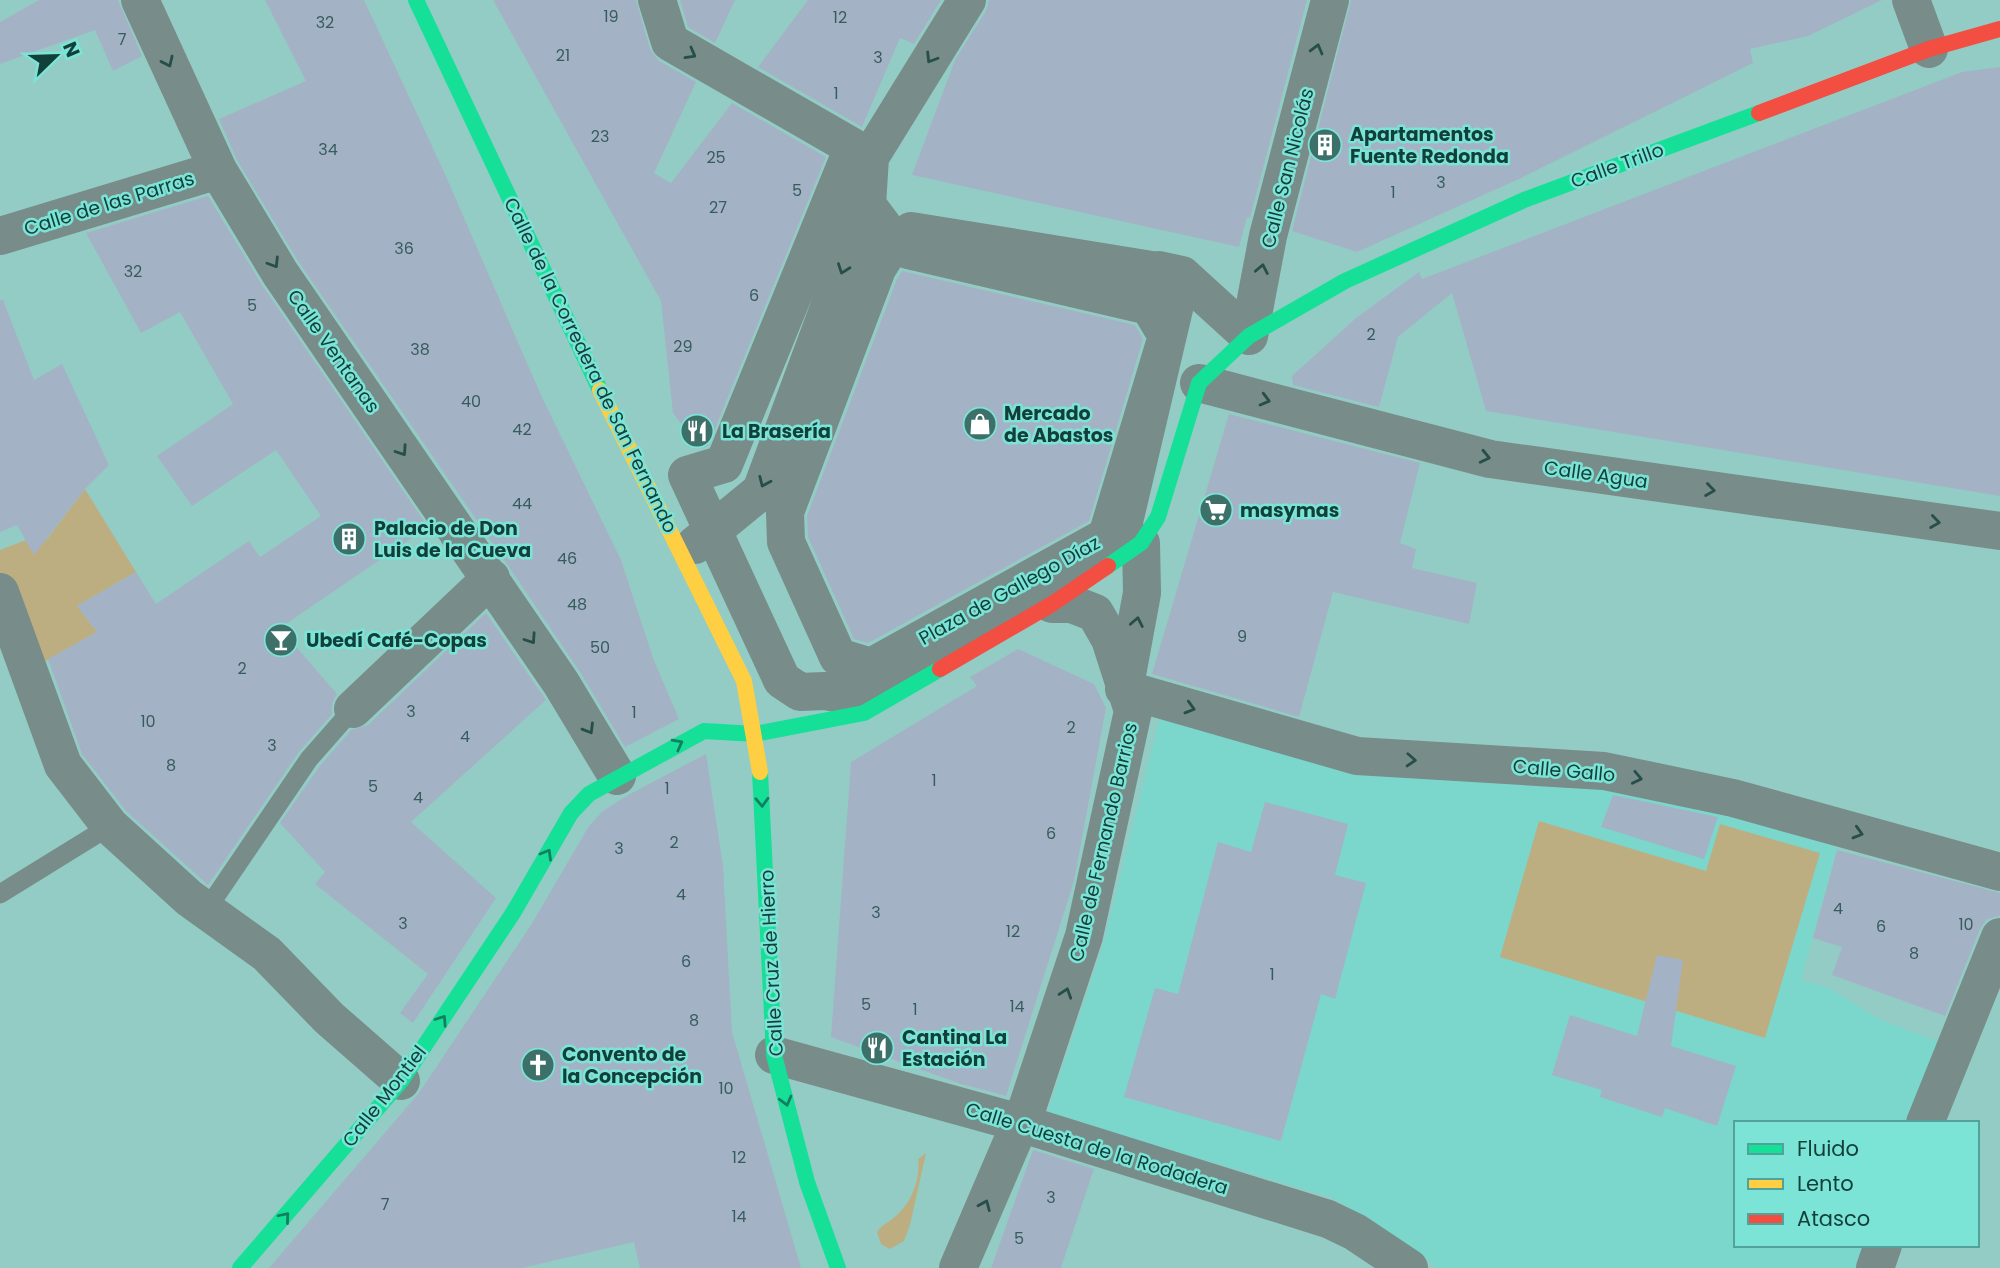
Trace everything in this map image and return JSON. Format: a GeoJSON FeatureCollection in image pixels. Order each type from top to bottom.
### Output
{"type":"FeatureCollection","features":[{"type":"Feature","properties":{"kind":"street","name":"Calle Ventanas"},"geometry":{"type":"LineString","coordinates":[[140,0],[218,170],[280,273],[491,578],[561,683],[617,776]]}},
{"type":"Feature","properties":{"kind":"street","name":"Calle de la Corredera de San Fernando"},"geometry":{"type":"LineString","coordinates":[[416,0],[608,407],[744,681],[755,734]]}},
{"type":"Feature","properties":{"kind":"street"},"geometry":{"type":"LineString","coordinates":[[657,0],[670,42],[870,157]]}},
{"type":"Feature","properties":{"kind":"street"},"geometry":{"type":"LineString","coordinates":[[682,555],[761,491],[867,205],[870,157],[967,0]]}},
{"type":"Feature","properties":{"kind":"street","name":"Calle San Nicolás"},"geometry":{"type":"LineString","coordinates":[[1249,336],[1268,236],[1330,0]]}},
{"type":"Feature","properties":{"kind":"street"},"geometry":{"type":"LineString","coordinates":[[1911,0],[1929,49]]}},
{"type":"Feature","properties":{"kind":"street","name":"Calle Trillo"},"geometry":{"type":"LineString","coordinates":[[1249,336],[1345,281],[1524,200],[1929,49],[2000,29]]}},
{"type":"Feature","properties":{"kind":"street","name":"Plaza de Gallego Díaz"},"geometry":{"type":"LineString","coordinates":[[850,155],[867,205],[894,241],[877,270],[785,512],[786,542],[838,657],[871,667],[1107,536],[1167,336],[1149,306],[908,250],[911,231],[1182,275],[1119,543],[853,696],[800,692],[782,680],[687,475],[724,464],[850,155]]}},
{"type":"Feature","properties":{"kind":"street","name":"Calle de las Parras"},"geometry":{"type":"LineString","coordinates":[[0,236],[218,170]]}},
{"type":"Feature","properties":{"kind":"street"},"geometry":{"type":"LineString","coordinates":[[867,205],[1182,275],[1249,336]]}},
{"type":"Feature","properties":{"kind":"street","name":"Plaza de Gallego Díaz"},"geometry":{"type":"LineString","coordinates":[[617,776],[704,731],[755,734],[864,713],[1052,604],[1141,543],[1158,517],[1199,383],[1249,336]]}},
{"type":"Feature","properties":{"kind":"street","name":"Calle Agua"},"geometry":{"type":"LineString","coordinates":[[1199,383],[1490,459],[2000,531]]}},
{"type":"Feature","properties":{"kind":"street"},"geometry":{"type":"LineString","coordinates":[[1124,689],[1142,593],[1141,543]]}},
{"type":"Feature","properties":{"kind":"street"},"geometry":{"type":"LineString","coordinates":[[353,709],[491,578]]}},
{"type":"Feature","properties":{"kind":"street"},"geometry":{"type":"LineString","coordinates":[[0,592],[63,765],[110,826],[205,912],[267,954],[329,1018],[401,1081]]}},
{"type":"Feature","properties":{"kind":"street","name":"Plaza de Gallego Díaz"},"geometry":{"type":"LineString","coordinates":[[1052,604],[1072,604],[1095,613],[1110,639],[1124,689]]}},
{"type":"Feature","properties":{"kind":"street","name":"Calle Gallo"},"geometry":{"type":"LineString","coordinates":[[1124,689],[1357,757],[1604,771],[1733,798],[2000,873]]}},
{"type":"Feature","properties":{"kind":"street","name":"Calle de Fernando Barrios"},"geometry":{"type":"LineString","coordinates":[[958,1268],[1020,1124],[1084,936],[1133,711],[1124,689]]}},
{"type":"Feature","properties":{"kind":"street","name":"Calle Cruz de Hierro"},"geometry":{"type":"LineString","coordinates":[[755,734],[761,783],[774,1055],[807,1182],[838,1268]]}},
{"type":"Feature","properties":{"kind":"street","name":"Calle Montiel"},"geometry":{"type":"LineString","coordinates":[[240,1268],[401,1081],[513,913],[579,802],[617,776]]}},
{"type":"Feature","properties":{"kind":"street"},"geometry":{"type":"LineString","coordinates":[[1926,1121],[2000,937]]}},
{"type":"Feature","properties":{"kind":"street","name":"Calle Cuesta de la Rodadera"},"geometry":{"type":"LineString","coordinates":[[774,1055],[1020,1124],[1328,1219],[1356,1231],[1409,1268]]}},
{"type":"Feature","properties":{"kind":"street"},"geometry":{"type":"LineString","coordinates":[[1875,1268],[1882,1247]]}},
{"type":"Feature","properties":{"kind":"lane"},"geometry":{"type":"LineString","coordinates":[[205,912],[309,759],[353,709]]}},
{"type":"Feature","properties":{"kind":"lane"},"geometry":{"type":"LineString","coordinates":[[0,894],[110,826]]}},
{"type":"Feature","properties":{"kind":"shaded area"},"geometry":{"type":"Polygon","coordinates":[[[85,489],[136,572],[77,606],[97,632],[35,667],[0,575],[0,550],[26,540],[29,546],[47,539],[85,489]]]}},
{"type":"Feature","properties":{"kind":"shaded area"},"geometry":{"type":"Polygon","coordinates":[[[1162,709],[1615,789],[1720,812],[1838,846],[1801,980],[1829,988],[1879,1019],[1942,1043],[1912,1121],[1734,1121],[1734,1247],[1863,1247],[1856,1268],[1437,1268],[1412,1247],[1331,1197],[1047,1114],[1103,945],[1162,709]]]}},
{"type":"Feature","properties":{"kind":"shaded area"},"geometry":{"type":"Polygon","coordinates":[[[1539,821],[1706,871],[1720,824],[1820,853],[1765,1038],[1500,957],[1539,821]]]}},
{"type":"Feature","properties":{"kind":"shaded area"},"geometry":{"type":"Polygon","coordinates":[[[926,1153],[904,1241],[890,1249],[881,1244],[877,1232],[908,1202],[917,1181],[918,1159],[926,1153]]]}},
{"type":"Feature","properties":{"kind":"building"},"geometry":{"type":"Polygon","coordinates":[[[39,0],[118,0],[142,56],[113,71],[95,30],[0,64],[0,22],[39,0]]]}},
{"type":"Feature","properties":{"kind":"building"},"geometry":{"type":"Polygon","coordinates":[[[265,0],[364,0],[445,174],[540,393],[621,560],[653,658],[679,719],[625,747],[580,672],[298,261],[237,160],[219,119],[306,81],[265,0]]]}},
{"type":"Feature","properties":{"kind":"building"},"geometry":{"type":"Polygon","coordinates":[[[493,0],[636,0],[650,49],[659,61],[696,82],[654,173],[671,183],[732,103],[826,157],[708,446],[700,448],[673,413],[661,301],[493,0]]]}},
{"type":"Feature","properties":{"kind":"building"},"geometry":{"type":"Polygon","coordinates":[[[680,0],[735,0],[715,43],[688,27],[680,0]]]}},
{"type":"Feature","properties":{"kind":"building"},"geometry":{"type":"Polygon","coordinates":[[[808,0],[941,0],[914,44],[900,38],[862,127],[758,67],[808,0]]]}},
{"type":"Feature","properties":{"kind":"building"},"geometry":{"type":"Polygon","coordinates":[[[989,0],[1307,0],[1250,218],[1247,217],[1239,247],[912,175],[955,60],[986,11],[989,0]]]}},
{"type":"Feature","properties":{"kind":"building"},"geometry":{"type":"Polygon","coordinates":[[[1351,0],[1882,0],[1808,36],[1750,49],[1753,63],[1519,179],[1357,252],[1292,231],[1351,0]]]}},
{"type":"Feature","properties":{"kind":"building"},"geometry":{"type":"Polygon","coordinates":[[[2000,67],[2000,496],[1486,411],[1452,293],[1398,337],[1379,407],[1293,385],[1292,376],[1356,318],[1419,272],[1422,279],[1962,72],[2000,67]]]}},
{"type":"Feature","properties":{"kind":"building"},"geometry":{"type":"Polygon","coordinates":[[[208,196],[262,285],[428,527],[280,628],[337,694],[332,703],[332,714],[299,752],[208,885],[126,811],[82,754],[48,659],[97,632],[77,606],[136,572],[156,604],[249,541],[260,557],[321,516],[276,450],[192,506],[157,456],[233,404],[180,312],[141,333],[86,233],[208,196]]]}},
{"type":"Feature","properties":{"kind":"building","name":"Mercado de Abastos"},"geometry":{"type":"Polygon","coordinates":[[[902,271],[1135,325],[1143,339],[1089,521],[868,643],[854,639],[808,537],[807,516],[902,271]]]}},
{"type":"Feature","properties":{"kind":"building"},"geometry":{"type":"Polygon","coordinates":[[[0,300],[3,300],[34,380],[62,364],[109,465],[85,489],[34,555],[17,525],[0,532],[0,300]]]}},
{"type":"Feature","properties":{"kind":"building"},"geometry":{"type":"Polygon","coordinates":[[[1229,414],[1420,463],[1400,543],[1416,549],[1412,568],[1477,583],[1469,624],[1333,592],[1299,717],[1152,674],[1229,414]]]}},
{"type":"Feature","properties":{"kind":"building"},"geometry":{"type":"Polygon","coordinates":[[[486,613],[546,700],[411,822],[496,898],[413,1023],[400,1013],[428,974],[315,884],[325,872],[280,823],[319,767],[351,730],[368,725],[486,613]]]}},
{"type":"Feature","properties":{"kind":"building"},"geometry":{"type":"Polygon","coordinates":[[[1018,649],[1094,684],[1106,708],[1074,881],[1006,1096],[958,1083],[831,1037],[851,762],[977,686],[970,677],[1018,649]]]}},
{"type":"Feature","properties":{"kind":"building"},"geometry":{"type":"Polygon","coordinates":[[[706,754],[723,866],[732,1032],[801,1268],[640,1268],[634,1242],[522,1268],[269,1268],[419,1093],[531,925],[589,826],[603,811],[628,795],[706,754]]]}},
{"type":"Feature","properties":{"kind":"building"},"geometry":{"type":"Polygon","coordinates":[[[1613,795],[1718,817],[1704,859],[1601,827],[1613,795]]]}},
{"type":"Feature","properties":{"kind":"building"},"geometry":{"type":"Polygon","coordinates":[[[1265,802],[1348,824],[1335,875],[1366,883],[1335,999],[1321,994],[1281,1141],[1124,1097],[1155,988],[1178,994],[1218,842],[1251,852],[1265,802]]]}},
{"type":"Feature","properties":{"kind":"building"},"geometry":{"type":"Polygon","coordinates":[[[1837,850],[2000,893],[2000,916],[1987,919],[1980,929],[1945,1016],[1832,975],[1842,947],[1813,938],[1837,850]]]}},
{"type":"Feature","properties":{"kind":"building"},"geometry":{"type":"Polygon","coordinates":[[[1657,955],[1683,960],[1671,1046],[1736,1066],[1717,1126],[1665,1108],[1662,1117],[1600,1097],[1602,1090],[1552,1075],[1570,1015],[1637,1036],[1657,955]]]}},
{"type":"Feature","properties":{"kind":"building"},"geometry":{"type":"Polygon","coordinates":[[[1033,1150],[1094,1169],[1061,1268],[991,1268],[1033,1150]]]}},
{"type":"Feature","properties":{"kind":"traffic: fast"},"geometry":{"type":"LineString","coordinates":[[416,0],[600,390]]}},
{"type":"Feature","properties":{"kind":"traffic: fast"},"geometry":{"type":"LineString","coordinates":[[1108,566],[1141,543],[1158,517],[1199,383],[1249,336],[1345,281],[1524,200],[1759,113]]}},
{"type":"Feature","properties":{"kind":"traffic: fast"},"geometry":{"type":"LineString","coordinates":[[240,1268],[401,1081],[513,913],[571,813],[589,794],[704,731],[755,734],[864,713],[940,669]]}},
{"type":"Feature","properties":{"kind":"traffic: fast"},"geometry":{"type":"LineString","coordinates":[[760,772],[774,1055],[807,1182],[838,1268]]}},
{"type":"Feature","properties":{"kind":"traffic: slow"},"geometry":{"type":"LineString","coordinates":[[600,390],[744,681],[760,772]]}},
{"type":"Feature","properties":{"kind":"traffic: jam"},"geometry":{"type":"LineString","coordinates":[[1759,113],[1929,49],[2000,29]]}},
{"type":"Feature","properties":{"kind":"traffic: jam"},"geometry":{"type":"LineString","coordinates":[[940,669],[1052,604],[1108,566]]}},
{"type":"Feature","properties":{"kind":"place","name":"Apartamentos Fuente Redonda"},"geometry":{"type":"Point","coordinates":[1325,145]}},
{"type":"Feature","properties":{"kind":"place","name":"Mercado de Abastos"},"geometry":{"type":"Point","coordinates":[980,424]}},
{"type":"Feature","properties":{"kind":"place","name":"La Brasería"},"geometry":{"type":"Point","coordinates":[697,431]}},
{"type":"Feature","properties":{"kind":"place","name":"masymas"},"geometry":{"type":"Point","coordinates":[1216,510]}},
{"type":"Feature","properties":{"kind":"place","name":"Palacio de Don Luis de la Cueva"},"geometry":{"type":"Point","coordinates":[349,539]}},
{"type":"Feature","properties":{"kind":"place","name":"Ubedí Café-Copas"},"geometry":{"type":"Point","coordinates":[281,640]}},
{"type":"Feature","properties":{"kind":"place","name":"Cantina La Estación"},"geometry":{"type":"Point","coordinates":[877,1048]}},
{"type":"Feature","properties":{"kind":"place","name":"Convento de la Concepción"},"geometry":{"type":"Point","coordinates":[538,1065]}}]}
